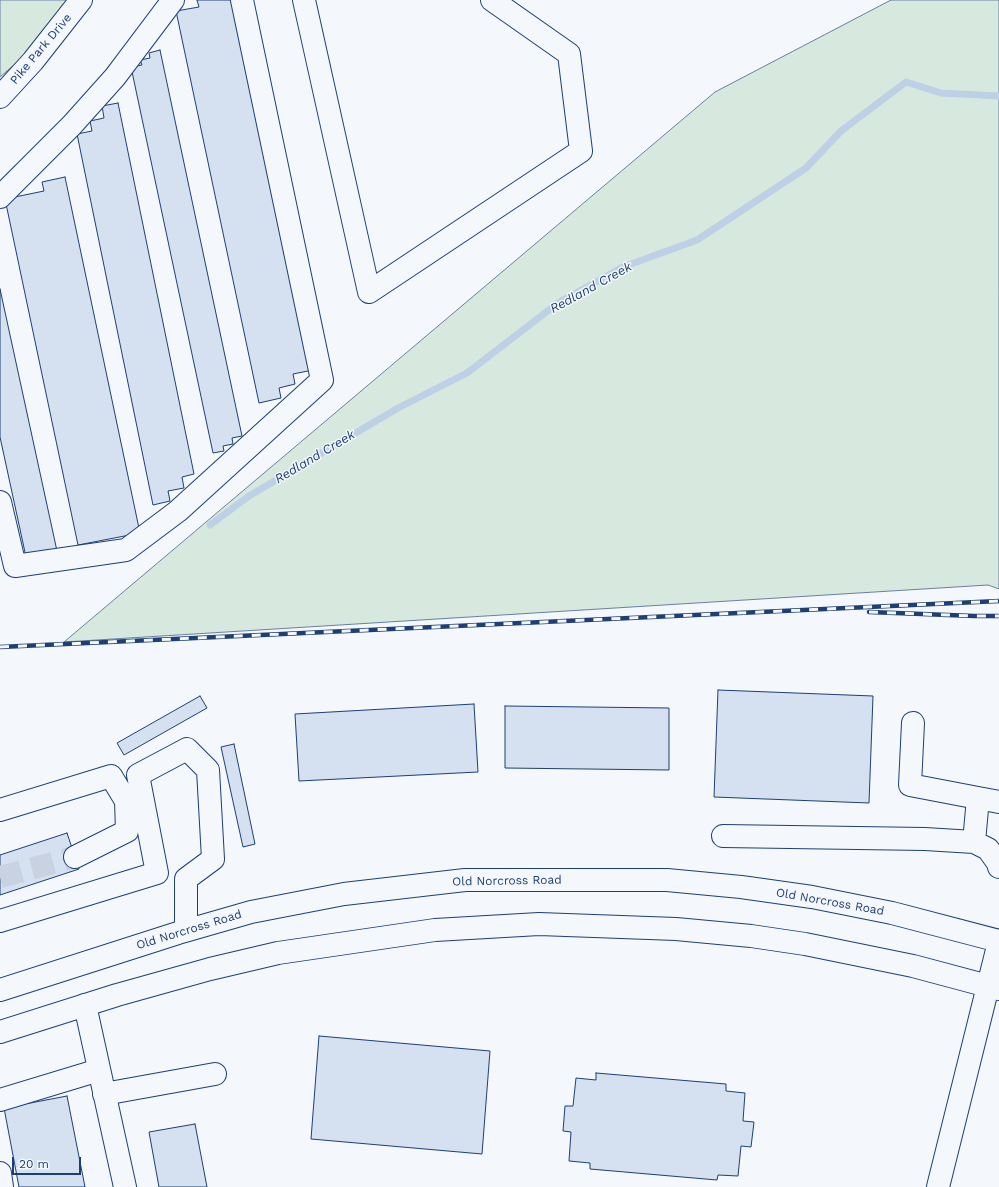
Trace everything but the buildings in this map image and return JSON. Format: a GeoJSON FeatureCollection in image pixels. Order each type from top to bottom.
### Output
{"type":"FeatureCollection","features":[{"type":"Feature","properties":{"kind":"main road","name":"Pike Park Drive"},"geometry":{"type":"LineString","coordinates":[[0,96],[33,61],[81,0]]}},
{"type":"Feature","properties":{"kind":"main road"},"geometry":{"type":"LineString","coordinates":[[0,197],[72,125],[115,77],[173,0]]}},
{"type":"Feature","properties":{"kind":"main road"},"geometry":{"type":"LineString","coordinates":[[0,502],[15,566],[126,550],[178,511],[322,380],[242,0]]}},
{"type":"Feature","properties":{"kind":"main road"},"geometry":{"type":"LineString","coordinates":[[304,0],[369,292],[581,151],[569,54],[492,0]]}},
{"type":"Feature","properties":{"kind":"main road"},"geometry":{"type":"LineString","coordinates":[[913,723],[910,785],[999,802]]}},
{"type":"Feature","properties":{"kind":"main road"},"geometry":{"type":"LineString","coordinates":[[0,921],[157,873],[186,879],[213,859],[208,770],[187,749],[138,775],[157,873]]}},
{"type":"Feature","properties":{"kind":"main road"},"geometry":{"type":"LineString","coordinates":[[0,810],[111,776],[126,801],[127,831],[75,857]]}},
{"type":"Feature","properties":{"kind":"main road"},"geometry":{"type":"LineString","coordinates":[[974,842],[978,798]]}},
{"type":"Feature","properties":{"kind":"main road"},"geometry":{"type":"LineString","coordinates":[[723,836],[925,839],[974,842],[988,849],[998,863],[999,867]]}},
{"type":"Feature","properties":{"kind":"main road"},"geometry":{"type":"LineString","coordinates":[[186,879],[186,930]]}},
{"type":"Feature","properties":{"kind":"main road","name":"Old Norcross Road"},"geometry":{"type":"LineString","coordinates":[[0,990],[186,930],[250,912],[344,894],[465,880],[667,880],[741,887],[812,897],[892,913],[999,942]]}},
{"type":"Feature","properties":{"kind":"main road"},"geometry":{"type":"LineString","coordinates":[[0,1032],[85,1005],[210,969],[278,953],[435,930],[539,924],[676,929],[751,936],[805,944],[913,966],[993,987]]}},
{"type":"Feature","properties":{"kind":"main road"},"geometry":{"type":"LineString","coordinates":[[938,1187],[993,987],[999,942]]}},
{"type":"Feature","properties":{"kind":"main road"},"geometry":{"type":"LineString","coordinates":[[85,1005],[125,1187]]}},
{"type":"Feature","properties":{"kind":"main road"},"geometry":{"type":"LineString","coordinates":[[0,1100],[99,1070]]}},
{"type":"Feature","properties":{"kind":"main road"},"geometry":{"type":"LineString","coordinates":[[104,1094],[215,1074]]}},
{"type":"Feature","properties":{"kind":"main road"},"geometry":{"type":"LineString","coordinates":[[0,1173],[2,1187]]}},
{"type":"Feature","properties":{"kind":"shaded area"},"geometry":{"type":"Polygon","coordinates":[[[0,0],[78,0],[64,22],[0,77],[0,0]]]}},
{"type":"Feature","properties":{"kind":"shaded area"},"geometry":{"type":"Polygon","coordinates":[[[891,0],[999,0],[999,589],[988,585],[64,642],[715,92],[891,0]]]}},
{"type":"Feature","properties":{"kind":"waterway","name":"Redland Creek"},"geometry":{"type":"LineString","coordinates":[[210,525],[249,496],[398,408],[467,373],[558,303],[623,267],[697,240],[806,168],[841,131],[906,82],[941,93],[999,96]]}},
{"type":"Feature","properties":{"kind":"tunnel"},"geometry":{"type":"LineString","coordinates":[[0,877],[75,857]]}},
{"type":"Feature","properties":{"kind":"railway"},"geometry":{"type":"LineString","coordinates":[[0,647],[999,601]]}},
{"type":"Feature","properties":{"kind":"railway"},"geometry":{"type":"LineString","coordinates":[[869,612],[999,616]]}}]}
